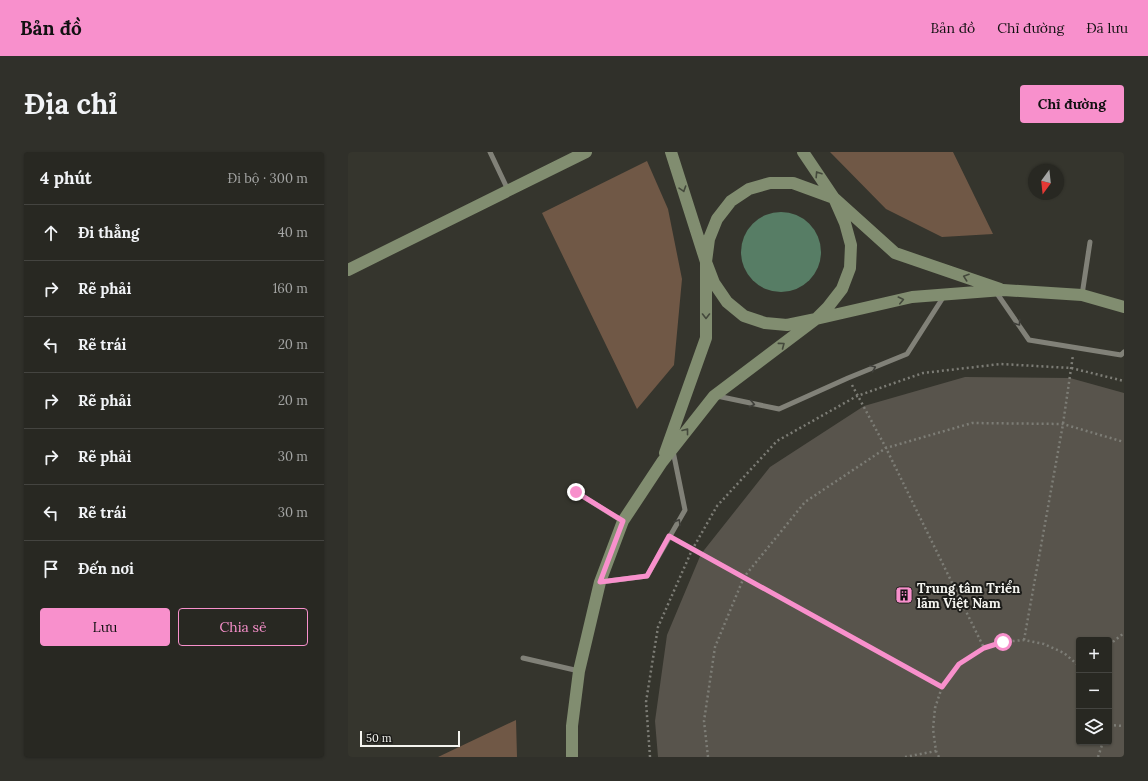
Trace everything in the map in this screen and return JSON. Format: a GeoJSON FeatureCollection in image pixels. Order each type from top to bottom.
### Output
{"type":"FeatureCollection","features":[{"type":"Feature","properties":{"kind":"street"},"geometry":{"type":"LineString","coordinates":[[348,270],[586,152]]}},
{"type":"Feature","properties":{"kind":"street"},"geometry":{"type":"LineString","coordinates":[[671,152],[714,283],[727,302],[744,316],[765,323],[787,325],[912,297],[999,290],[1082,295],[1124,307]]}},
{"type":"Feature","properties":{"kind":"street"},"geometry":{"type":"LineString","coordinates":[[574,756],[572,726],[579,671],[600,582],[623,521],[662,462],[714,396],[816,319],[828,307],[842,289],[850,268],[851,245],[845,223],[834,198],[804,152]]}},
{"type":"Feature","properties":{"kind":"street"},"geometry":{"type":"LineString","coordinates":[[662,462],[706,338],[706,262],[709,240],[717,219],[731,201],[749,189],[770,183],[793,183],[834,198],[895,252],[999,290]]}},
{"type":"Feature","properties":{"kind":"lane"},"geometry":{"type":"LineString","coordinates":[[490,152],[508,190]]}},
{"type":"Feature","properties":{"kind":"lane"},"geometry":{"type":"LineString","coordinates":[[1082,295],[1090,242]]}},
{"type":"Feature","properties":{"kind":"lane"},"geometry":{"type":"LineString","coordinates":[[999,290],[1029,340],[1075,346],[1120,355],[1124,352]]}},
{"type":"Feature","properties":{"kind":"lane"},"geometry":{"type":"LineString","coordinates":[[714,396],[779,409],[848,378],[907,354],[944,294]]}},
{"type":"Feature","properties":{"kind":"lane"},"geometry":{"type":"LineString","coordinates":[[600,582],[647,576],[684,510],[673,448]]}},
{"type":"Feature","properties":{"kind":"lane"},"geometry":{"type":"LineString","coordinates":[[576,492],[623,521]]}},
{"type":"Feature","properties":{"kind":"lane"},"geometry":{"type":"LineString","coordinates":[[523,658],[579,671]]}},
{"type":"Feature","properties":{"kind":"path"},"geometry":{"type":"LineString","coordinates":[[1024,640],[1063,424],[1075,346]]}},
{"type":"Feature","properties":{"kind":"path"},"geometry":{"type":"LineString","coordinates":[[650,757],[646,702],[658,627],[692,550],[718,506],[777,442],[858,396],[923,373],[1002,364],[1071,368],[1124,381]]}},
{"type":"Feature","properties":{"kind":"path"},"geometry":{"type":"LineString","coordinates":[[848,378],[886,448],[984,648]]}},
{"type":"Feature","properties":{"kind":"path"},"geometry":{"type":"LineString","coordinates":[[708,757],[704,721],[716,647],[744,577],[805,502],[886,448],[972,423],[1063,424],[1124,442]]}},
{"type":"Feature","properties":{"kind":"path"},"geometry":{"type":"LineString","coordinates":[[669,536],[942,687]]}},
{"type":"Feature","properties":{"kind":"path"},"geometry":{"type":"LineString","coordinates":[[1112,643],[1124,633]]}},
{"type":"Feature","properties":{"kind":"path"},"geometry":{"type":"LineString","coordinates":[[939,757],[936,751],[933,729],[935,708],[942,687],[959,664],[984,648],[1003,642],[1024,640],[1044,644],[1064,653],[1076,663]]}},
{"type":"Feature","properties":{"kind":"path"},"geometry":{"type":"LineString","coordinates":[[1112,725],[1124,726]]}},
{"type":"Feature","properties":{"kind":"path"},"geometry":{"type":"LineString","coordinates":[[1098,757],[1102,745]]}},
{"type":"Feature","properties":{"kind":"path"},"geometry":{"type":"LineString","coordinates":[[905,757],[936,751]]}},
{"type":"Feature","properties":{"kind":"shaded area"},"geometry":{"type":"Polygon","coordinates":[[[830,152],[953,152],[993,234],[942,237],[886,209],[830,152]]]}},
{"type":"Feature","properties":{"kind":"shaded area"},"geometry":{"type":"Polygon","coordinates":[[[647,161],[668,209],[682,279],[674,365],[637,409],[542,213],[647,161]]]}},
{"type":"Feature","properties":{"kind":"shaded area"},"geometry":{"type":"Polygon","coordinates":[[[781,212],[796,215],[809,224],[818,237],[821,252],[818,267],[809,280],[796,289],[781,292],[766,289],[753,280],[744,267],[741,252],[744,237],[753,224],[766,215],[781,212]]]}},
{"type":"Feature","properties":{"kind":"shaded area"},"geometry":{"type":"Polygon","coordinates":[[[516,720],[517,757],[438,757],[516,720]]]}},
{"type":"Feature","properties":{"kind":"building","name":"Trung tâm Triển lãm Việt Nam"},"geometry":{"type":"Polygon","coordinates":[[[965,377],[1070,378],[1124,393],[1124,757],[658,757],[655,721],[667,635],[701,554],[770,467],[864,406],[965,377]]]}},
{"type":"Feature","properties":{"kind":"place","name":"Trung tâm Triển lãm Việt Nam"},"geometry":{"type":"Point","coordinates":[904,595]}},
{"type":"Feature","properties":{"kind":"route"},"geometry":{"type":"LineString","coordinates":[[576,492],[623,521],[600,582],[647,576],[669,536],[942,687],[959,664],[984,648],[1003,642]]}}]}
